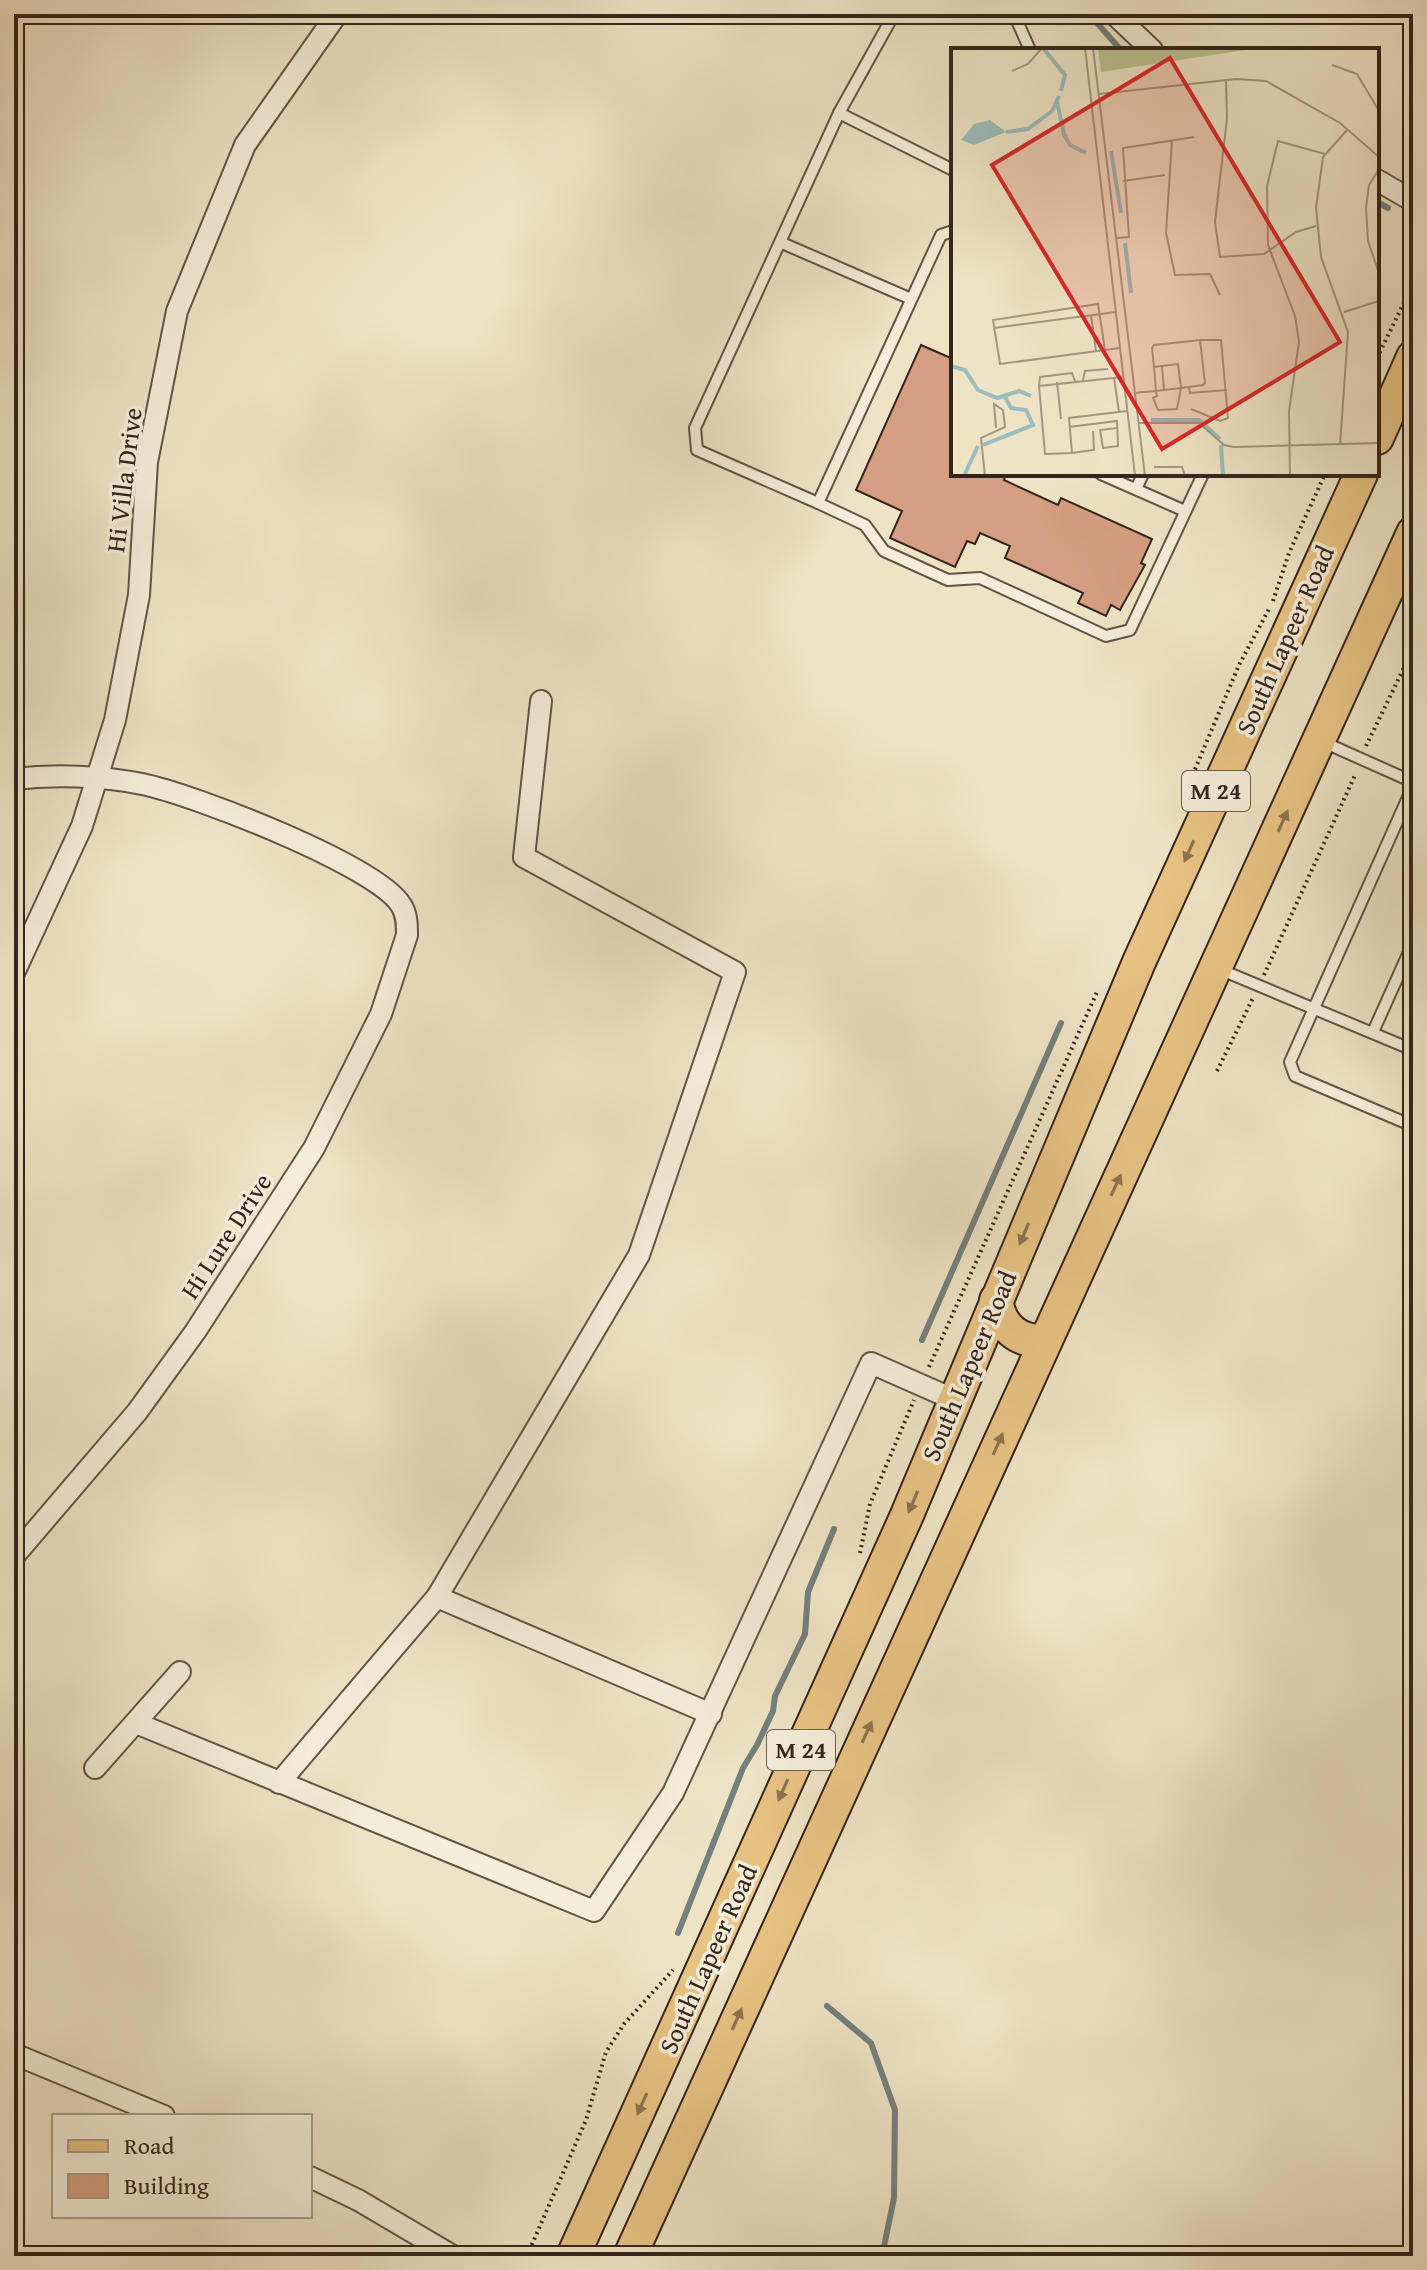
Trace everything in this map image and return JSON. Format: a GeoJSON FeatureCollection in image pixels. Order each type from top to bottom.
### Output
{"type":"FeatureCollection","features":[{"type":"Feature","properties":{"kind":"main road"},"geometry":{"type":"LineString","coordinates":[[1379,426],[1406,390],[1413,357]]}},
{"type":"Feature","properties":{"kind":"main road","name":"South Lapeer Road"},"geometry":{"type":"LineString","coordinates":[[573,2256],[955,1400],[1139,962],[1360,476]]}},
{"type":"Feature","properties":{"kind":"main road","name":"South Lapeer Road"},"geometry":{"type":"LineString","coordinates":[[630,2256],[1044,1341],[1319,740],[1409,551]]}},
{"type":"Feature","properties":{"kind":"main road"},"geometry":{"type":"LineString","coordinates":[[996,1300],[1002,1323],[1012,1332],[1034,1341],[1044,1341]]}},
{"type":"Feature","properties":{"kind":"main road"},"geometry":{"type":"LineString","coordinates":[[666,2051],[692,2059],[699,2068],[704,2090]]}},
{"type":"Feature","properties":{"kind":"street","name":"Hi Villa Drive"},"geometry":{"type":"LineString","coordinates":[[14,973],[82,826],[115,720],[139,595],[147,462],[177,311],[245,145],[337,14]]}},
{"type":"Feature","properties":{"kind":"street"},"geometry":{"type":"LineString","coordinates":[[1114,14],[1150,48]]}},
{"type":"Feature","properties":{"kind":"street"},"geometry":{"type":"LineString","coordinates":[[1379,181],[1413,201]]}},
{"type":"Feature","properties":{"kind":"street"},"geometry":{"type":"LineString","coordinates":[[279,1783],[437,1597],[639,1255],[735,972],[524,857],[541,701]]}},
{"type":"Feature","properties":{"kind":"street"},"geometry":{"type":"LineString","coordinates":[[14,779],[97,780]]}},
{"type":"Feature","properties":{"kind":"street","name":"Hi Lure Drive"},"geometry":{"type":"LineString","coordinates":[[14,1556],[146,1400],[195,1332],[314,1148],[381,1014],[407,935],[401,905],[382,887],[279,831],[165,791],[97,780]]}},
{"type":"Feature","properties":{"kind":"street"},"geometry":{"type":"LineString","coordinates":[[136,1723],[594,1911],[673,1793],[871,1363],[955,1400]]}},
{"type":"Feature","properties":{"kind":"street"},"geometry":{"type":"LineString","coordinates":[[437,1597],[711,1714]]}},
{"type":"Feature","properties":{"kind":"street"},"geometry":{"type":"LineString","coordinates":[[95,1768],[180,1672]]}},
{"type":"Feature","properties":{"kind":"street"},"geometry":{"type":"LineString","coordinates":[[14,2054],[159,2114]]}},
{"type":"Feature","properties":{"kind":"street"},"geometry":{"type":"LineString","coordinates":[[312,2178],[358,2200],[453,2256]]}},
{"type":"Feature","properties":{"kind":"lane"},"geometry":{"type":"LineString","coordinates":[[894,14],[839,113],[695,428],[697,450],[865,525],[884,551],[948,580],[980,578],[1106,636],[1130,630],[1202,476]]}},
{"type":"Feature","properties":{"kind":"lane"},"geometry":{"type":"LineString","coordinates":[[1014,14],[1029,48]]}},
{"type":"Feature","properties":{"kind":"lane"},"geometry":{"type":"LineString","coordinates":[[839,113],[951,169]]}},
{"type":"Feature","properties":{"kind":"lane"},"geometry":{"type":"LineString","coordinates":[[818,503],[909,298],[941,235],[951,232]]}},
{"type":"Feature","properties":{"kind":"lane"},"geometry":{"type":"LineString","coordinates":[[782,243],[909,298]]}},
{"type":"Feature","properties":{"kind":"lane"},"geometry":{"type":"LineString","coordinates":[[1106,476],[1185,511]]}},
{"type":"Feature","properties":{"kind":"lane"},"geometry":{"type":"LineString","coordinates":[[1136,489],[1142,476]]}},
{"type":"Feature","properties":{"kind":"lane"},"geometry":{"type":"LineString","coordinates":[[1319,740],[1413,784],[1290,1062],[1295,1076],[1413,1126]]}},
{"type":"Feature","properties":{"kind":"lane"},"geometry":{"type":"LineString","coordinates":[[1373,1032],[1413,943]]}},
{"type":"Feature","properties":{"kind":"lane"},"geometry":{"type":"LineString","coordinates":[[1217,968],[1413,1050]]}},
{"type":"Feature","properties":{"kind":"path"},"geometry":{"type":"LineString","coordinates":[[1379,354],[1413,284]]}},
{"type":"Feature","properties":{"kind":"path"},"geometry":{"type":"LineString","coordinates":[[1185,793],[1239,665],[1274,599],[1289,553],[1324,476]]}},
{"type":"Feature","properties":{"kind":"path"},"geometry":{"type":"LineString","coordinates":[[1217,1071],[1413,649]]}},
{"type":"Feature","properties":{"kind":"path"},"geometry":{"type":"LineString","coordinates":[[870,1504],[1098,990]]}},
{"type":"Feature","properties":{"kind":"path"},"geometry":{"type":"LineString","coordinates":[[527,2256],[582,2132],[606,2052],[624,2024]]}},
{"type":"Feature","properties":{"kind":"building"},"geometry":{"type":"Polygon","coordinates":[[[921,345],[951,358],[951,476],[1005,476],[1004,480],[1058,505],[1061,498],[1152,539],[1141,563],[1145,565],[1120,610],[1111,605],[1106,616],[1078,603],[1083,593],[1005,558],[1010,546],[980,533],[975,544],[967,541],[955,567],[890,538],[902,511],[856,490],[921,345]]]}},
{"type":"Feature","properties":{"kind":"waterway"},"geometry":{"type":"LineString","coordinates":[[1089,14],[1119,48]]}},
{"type":"Feature","properties":{"kind":"waterway"},"geometry":{"type":"LineString","coordinates":[[1379,203],[1388,208]]}},
{"type":"Feature","properties":{"kind":"waterway"},"geometry":{"type":"LineString","coordinates":[[922,1340],[1061,1023]]}},
{"type":"Feature","properties":{"kind":"waterway"},"geometry":{"type":"LineString","coordinates":[[678,1933],[743,1768],[773,1711],[775,1696],[805,1634],[808,1592],[834,1529]]}},
{"type":"Feature","properties":{"kind":"waterway"},"geometry":{"type":"LineString","coordinates":[[827,2006],[871,2043],[895,2110],[894,2198],[882,2256]]}}]}
